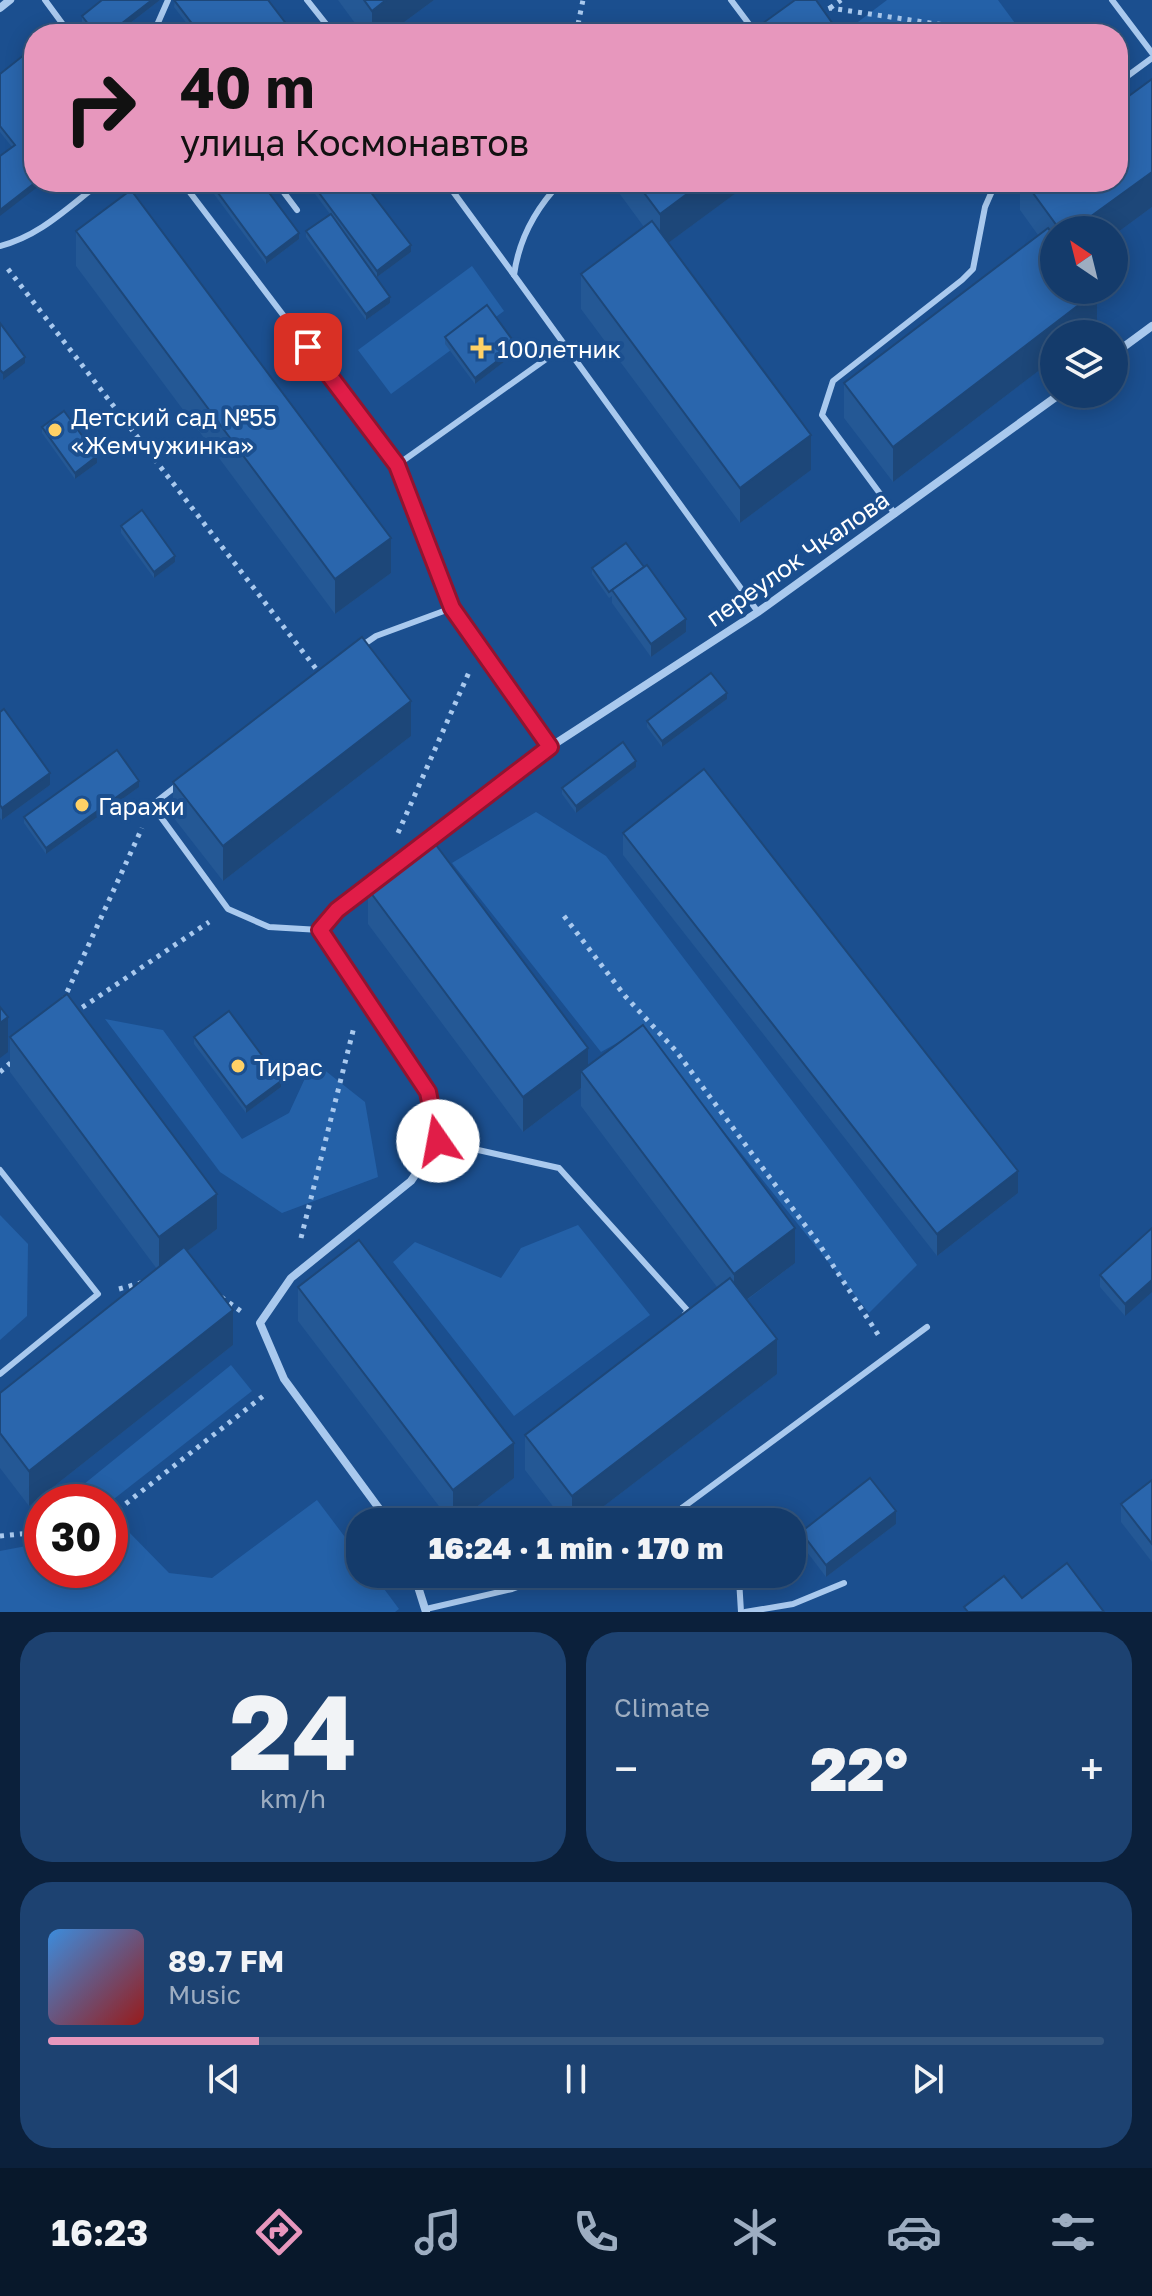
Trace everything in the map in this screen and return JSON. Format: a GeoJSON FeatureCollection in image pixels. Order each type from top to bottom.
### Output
{"type":"FeatureCollection","features":[{"type":"Feature","properties":{"kind":"street"},"geometry":{"type":"LineString","coordinates":[[0,8],[10,0]]}},
{"type":"Feature","properties":{"kind":"street"},"geometry":{"type":"LineString","coordinates":[[1128,344],[1152,326]]}},
{"type":"Feature","properties":{"kind":"street","name":"переулок Чкалова"},"geometry":{"type":"LineString","coordinates":[[320,930],[337,910],[550,747],[758,612],[1041,408]]}},
{"type":"Feature","properties":{"kind":"street"},"geometry":{"type":"LineString","coordinates":[[320,930],[428,1092],[438,1141],[411,1181],[291,1278],[260,1323],[284,1379],[379,1508]]}},
{"type":"Feature","properties":{"kind":"street"},"geometry":{"type":"LineString","coordinates":[[419,1588],[426,1610]]}},
{"type":"Feature","properties":{"kind":"lane"},"geometry":{"type":"LineString","coordinates":[[45,0],[63,24]]}},
{"type":"Feature","properties":{"kind":"lane"},"geometry":{"type":"LineString","coordinates":[[157,24],[168,0]]}},
{"type":"Feature","properties":{"kind":"lane"},"geometry":{"type":"LineString","coordinates":[[307,0],[326,24]]}},
{"type":"Feature","properties":{"kind":"lane"},"geometry":{"type":"LineString","coordinates":[[731,0],[749,24]]}},
{"type":"Feature","properties":{"kind":"lane"},"geometry":{"type":"LineString","coordinates":[[1112,0],[1152,56],[1128,75]]}},
{"type":"Feature","properties":{"kind":"lane"},"geometry":{"type":"LineString","coordinates":[[0,246],[23,240],[88,192]]}},
{"type":"Feature","properties":{"kind":"lane"},"geometry":{"type":"LineString","coordinates":[[190,192],[397,465],[452,608],[550,747]]}},
{"type":"Feature","properties":{"kind":"lane"},"geometry":{"type":"LineString","coordinates":[[284,192],[297,210]]}},
{"type":"Feature","properties":{"kind":"lane"},"geometry":{"type":"LineString","coordinates":[[453,192],[758,612]]}},
{"type":"Feature","properties":{"kind":"lane"},"geometry":{"type":"LineString","coordinates":[[514,275],[517,251],[533,217],[553,192]]}},
{"type":"Feature","properties":{"kind":"lane"},"geometry":{"type":"LineString","coordinates":[[895,515],[822,415],[833,381],[973,269],[985,207],[992,192]]}},
{"type":"Feature","properties":{"kind":"lane"},"geometry":{"type":"LineString","coordinates":[[397,465],[563,347]]}},
{"type":"Feature","properties":{"kind":"lane"},"geometry":{"type":"LineString","coordinates":[[320,674],[376,636],[452,608]]}},
{"type":"Feature","properties":{"kind":"lane"},"geometry":{"type":"LineString","coordinates":[[188,777],[152,805],[228,909],[269,927],[320,930]]}},
{"type":"Feature","properties":{"kind":"lane"},"geometry":{"type":"LineString","coordinates":[[438,1141],[559,1168],[688,1311],[676,1321]]}},
{"type":"Feature","properties":{"kind":"lane"},"geometry":{"type":"LineString","coordinates":[[0,1170],[98,1294],[0,1374]]}},
{"type":"Feature","properties":{"kind":"lane"},"geometry":{"type":"LineString","coordinates":[[682,1508],[927,1327]]}},
{"type":"Feature","properties":{"kind":"lane"},"geometry":{"type":"LineString","coordinates":[[740,1588],[743,1612],[793,1604],[844,1583]]}},
{"type":"Feature","properties":{"kind":"lane"},"geometry":{"type":"LineString","coordinates":[[426,1610],[515,1588]]}},
{"type":"Feature","properties":{"kind":"path"},"geometry":{"type":"LineString","coordinates":[[578,24],[583,0]]}},
{"type":"Feature","properties":{"kind":"path"},"geometry":{"type":"LineString","coordinates":[[815,13],[841,0]]}},
{"type":"Feature","properties":{"kind":"path"},"geometry":{"type":"LineString","coordinates":[[830,8],[937,24]]}},
{"type":"Feature","properties":{"kind":"path"},"geometry":{"type":"LineString","coordinates":[[0,258],[320,674]]}},
{"type":"Feature","properties":{"kind":"path"},"geometry":{"type":"LineString","coordinates":[[396,836],[480,647]]}},
{"type":"Feature","properties":{"kind":"path"},"geometry":{"type":"LineString","coordinates":[[57,1015],[152,805]]}},
{"type":"Feature","properties":{"kind":"path"},"geometry":{"type":"LineString","coordinates":[[63,1021],[228,909]]}},
{"type":"Feature","properties":{"kind":"path"},"geometry":{"type":"LineString","coordinates":[[564,916],[625,996],[676,1051],[819,1244],[890,1353]]}},
{"type":"Feature","properties":{"kind":"path"},"geometry":{"type":"LineString","coordinates":[[291,1278],[362,996]]}},
{"type":"Feature","properties":{"kind":"path"},"geometry":{"type":"LineString","coordinates":[[0,1072],[20,1055]]}},
{"type":"Feature","properties":{"kind":"path"},"geometry":{"type":"LineString","coordinates":[[98,1294],[154,1279]]}},
{"type":"Feature","properties":{"kind":"path"},"geometry":{"type":"LineString","coordinates":[[221,1297],[260,1323]]}},
{"type":"Feature","properties":{"kind":"path"},"geometry":{"type":"LineString","coordinates":[[128,1502],[284,1379]]}},
{"type":"Feature","properties":{"kind":"path"},"geometry":{"type":"LineString","coordinates":[[0,1536],[24,1534]]}},
{"type":"Feature","properties":{"kind":"shaded area"},"geometry":{"type":"Polygon","coordinates":[[[887,0],[998,0],[1016,24],[855,24],[887,0]]]}},
{"type":"Feature","properties":{"kind":"shaded area"},"geometry":{"type":"Polygon","coordinates":[[[472,266],[504,311],[391,394],[358,350],[472,266]]]}},
{"type":"Feature","properties":{"kind":"shaded area"},"geometry":{"type":"Polygon","coordinates":[[[536,812],[606,856],[917,1265],[869,1313],[642,1029],[601,1052],[452,863],[536,812]]]}},
{"type":"Feature","properties":{"kind":"shaded area"},"geometry":{"type":"Polygon","coordinates":[[[105,1019],[163,1030],[242,1139],[289,1113],[313,1061],[365,1102],[378,1177],[282,1213],[220,1172],[105,1019]]]}},
{"type":"Feature","properties":{"kind":"shaded area"},"geometry":{"type":"Polygon","coordinates":[[[0,1215],[28,1244],[27,1316],[0,1340],[0,1215]]]}},
{"type":"Feature","properties":{"kind":"shaded area"},"geometry":{"type":"Polygon","coordinates":[[[578,1225],[650,1315],[514,1416],[393,1262],[415,1242],[501,1278],[521,1248],[578,1225]]]}},
{"type":"Feature","properties":{"kind":"shaded area"},"geometry":{"type":"Polygon","coordinates":[[[231,1365],[252,1391],[128,1488],[128,1484],[84,1484],[231,1365]]]}},
{"type":"Feature","properties":{"kind":"shaded area"},"geometry":{"type":"Polygon","coordinates":[[[317,1500],[346,1538],[346,1588],[383,1588],[399,1609],[395,1612],[0,1612],[0,1551],[24,1546],[24,1588],[128,1588],[128,1531],[169,1573],[212,1578],[317,1500]]]}},
{"type":"Feature","properties":{"kind":"building"},"geometry":{"type":"Polygon","coordinates":[[[102,0],[152,0],[121,24],[88,24],[82,16],[102,0]]]}},
{"type":"Feature","properties":{"kind":"building"},"geometry":{"type":"Polygon","coordinates":[[[174,0],[268,0],[286,24],[192,24],[174,0]]]}},
{"type":"Feature","properties":{"kind":"building"},"geometry":{"type":"Polygon","coordinates":[[[364,0],[386,0],[372,11],[364,0]]]}},
{"type":"Feature","properties":{"kind":"building"},"geometry":{"type":"Polygon","coordinates":[[[795,0],[816,0],[833,24],[762,24],[795,0]]]}},
{"type":"Feature","properties":{"kind":"building"},"geometry":{"type":"Polygon","coordinates":[[[24,55],[24,191],[0,210],[0,156],[15,145],[0,126],[0,74],[24,55]]]}},
{"type":"Feature","properties":{"kind":"building"},"geometry":{"type":"Polygon","coordinates":[[[1152,79],[1152,172],[1128,189],[1128,97],[1152,79]]]}},
{"type":"Feature","properties":{"kind":"building"},"geometry":{"type":"Polygon","coordinates":[[[132,192],[391,538],[335,579],[76,231],[132,192]]]}},
{"type":"Feature","properties":{"kind":"building"},"geometry":{"type":"Polygon","coordinates":[[[217,192],[268,192],[299,233],[266,258],[217,192]]]}},
{"type":"Feature","properties":{"kind":"building"},"geometry":{"type":"Polygon","coordinates":[[[318,192],[371,192],[411,245],[377,271],[318,192]]]}},
{"type":"Feature","properties":{"kind":"building"},"geometry":{"type":"Polygon","coordinates":[[[644,192],[690,192],[660,214],[644,192]]]}},
{"type":"Feature","properties":{"kind":"building"},"geometry":{"type":"Polygon","coordinates":[[[1032,192],[1124,192],[1091,216],[1050,216],[1032,192]]]}},
{"type":"Feature","properties":{"kind":"building"},"geometry":{"type":"Polygon","coordinates":[[[331,214],[390,297],[366,314],[306,231],[331,214]]]}},
{"type":"Feature","properties":{"kind":"building"},"geometry":{"type":"Polygon","coordinates":[[[652,221],[811,435],[740,488],[581,274],[652,221]]]}},
{"type":"Feature","properties":{"kind":"building"},"geometry":{"type":"Polygon","coordinates":[[[1040,234],[1040,304],[1080,304],[1059,320],[1040,320],[1040,335],[893,447],[844,383],[1040,234]]]}},
{"type":"Feature","properties":{"kind":"building","name":"100летник"},"geometry":{"type":"Polygon","coordinates":[[[487,305],[517,346],[475,378],[445,337],[487,305]]]}},
{"type":"Feature","properties":{"kind":"building"},"geometry":{"type":"Polygon","coordinates":[[[0,323],[25,357],[3,373],[0,370],[0,323]]]}},
{"type":"Feature","properties":{"kind":"building"},"geometry":{"type":"Polygon","coordinates":[[[64,411],[97,456],[75,473],[42,427],[64,411]]]}},
{"type":"Feature","properties":{"kind":"building"},"geometry":{"type":"Polygon","coordinates":[[[142,510],[175,556],[154,572],[121,526],[142,510]]]}},
{"type":"Feature","properties":{"kind":"building"},"geometry":{"type":"Polygon","coordinates":[[[626,543],[644,567],[609,592],[592,568],[626,543]]]}},
{"type":"Feature","properties":{"kind":"building"},"geometry":{"type":"Polygon","coordinates":[[[647,565],[686,619],[651,644],[612,590],[647,565]]]}},
{"type":"Feature","properties":{"kind":"building"},"geometry":{"type":"Polygon","coordinates":[[[362,637],[411,701],[223,846],[173,782],[362,637]]]}},
{"type":"Feature","properties":{"kind":"building"},"geometry":{"type":"Polygon","coordinates":[[[711,673],[727,693],[662,741],[647,721],[711,673]]]}},
{"type":"Feature","properties":{"kind":"building"},"geometry":{"type":"Polygon","coordinates":[[[4,709],[50,773],[2,808],[0,712],[4,709]]]}},
{"type":"Feature","properties":{"kind":"building"},"geometry":{"type":"Polygon","coordinates":[[[623,742],[636,761],[576,806],[562,788],[623,742]]]}},
{"type":"Feature","properties":{"kind":"building","name":"Гаражи"},"geometry":{"type":"Polygon","coordinates":[[[117,750],[139,781],[46,848],[24,817],[117,750]]]}},
{"type":"Feature","properties":{"kind":"building"},"geometry":{"type":"Polygon","coordinates":[[[704,769],[1018,1171],[937,1234],[623,833],[704,769]]]}},
{"type":"Feature","properties":{"kind":"building"},"geometry":{"type":"Polygon","coordinates":[[[433,841],[588,1048],[523,1097],[368,889],[433,841]]]}},
{"type":"Feature","properties":{"kind":"building"},"geometry":{"type":"Polygon","coordinates":[[[67,994],[217,1194],[159,1237],[10,1037],[67,994]]]}},
{"type":"Feature","properties":{"kind":"building"},"geometry":{"type":"Polygon","coordinates":[[[0,1007],[8,1017],[0,1023],[0,1007]]]}},
{"type":"Feature","properties":{"kind":"building","name":"Тирас"},"geometry":{"type":"Polygon","coordinates":[[[229,1011],[281,1081],[246,1107],[194,1037],[229,1011]]]}},
{"type":"Feature","properties":{"kind":"building"},"geometry":{"type":"Polygon","coordinates":[[[643,1025],[795,1228],[734,1274],[581,1071],[643,1025]]]}},
{"type":"Feature","properties":{"kind":"building"},"geometry":{"type":"Polygon","coordinates":[[[1152,1228],[1152,1280],[1125,1304],[1100,1275],[1152,1228]]]}},
{"type":"Feature","properties":{"kind":"building"},"geometry":{"type":"Polygon","coordinates":[[[359,1240],[514,1443],[453,1490],[298,1287],[359,1240]]]}},
{"type":"Feature","properties":{"kind":"building"},"geometry":{"type":"Polygon","coordinates":[[[184,1247],[233,1310],[29,1471],[0,1433],[0,1393],[184,1247]]]}},
{"type":"Feature","properties":{"kind":"building"},"geometry":{"type":"Polygon","coordinates":[[[730,1278],[777,1339],[572,1496],[525,1435],[730,1278]]]}},
{"type":"Feature","properties":{"kind":"building"},"geometry":{"type":"Polygon","coordinates":[[[870,1478],[896,1511],[826,1565],[806,1539],[806,1528],[870,1478]]]}},
{"type":"Feature","properties":{"kind":"building"},"geometry":{"type":"Polygon","coordinates":[[[1152,1480],[1152,1544],[1121,1504],[1152,1480]]]}},
{"type":"Feature","properties":{"kind":"building"},"geometry":{"type":"Polygon","coordinates":[[[1067,1563],[1104,1612],[968,1612],[964,1607],[1004,1576],[1022,1598],[1067,1563]]]}},
{"type":"Feature","properties":{"kind":"place","name":"100летник"},"geometry":{"type":"Point","coordinates":[481,348]}},
{"type":"Feature","properties":{"kind":"place","name":"Детский сад №55 «Жемчужинка»"},"geometry":{"type":"Point","coordinates":[55,430]}},
{"type":"Feature","properties":{"kind":"place","name":"Гаражи"},"geometry":{"type":"Point","coordinates":[82,805]}},
{"type":"Feature","properties":{"kind":"place","name":"Тирас"},"geometry":{"type":"Point","coordinates":[238,1066]}},
{"type":"Feature","properties":{"kind":"route"},"geometry":{"type":"LineString","coordinates":[[308,347],[397,465],[452,608],[550,747],[337,910],[320,930],[428,1092],[438,1141]]}}]}
